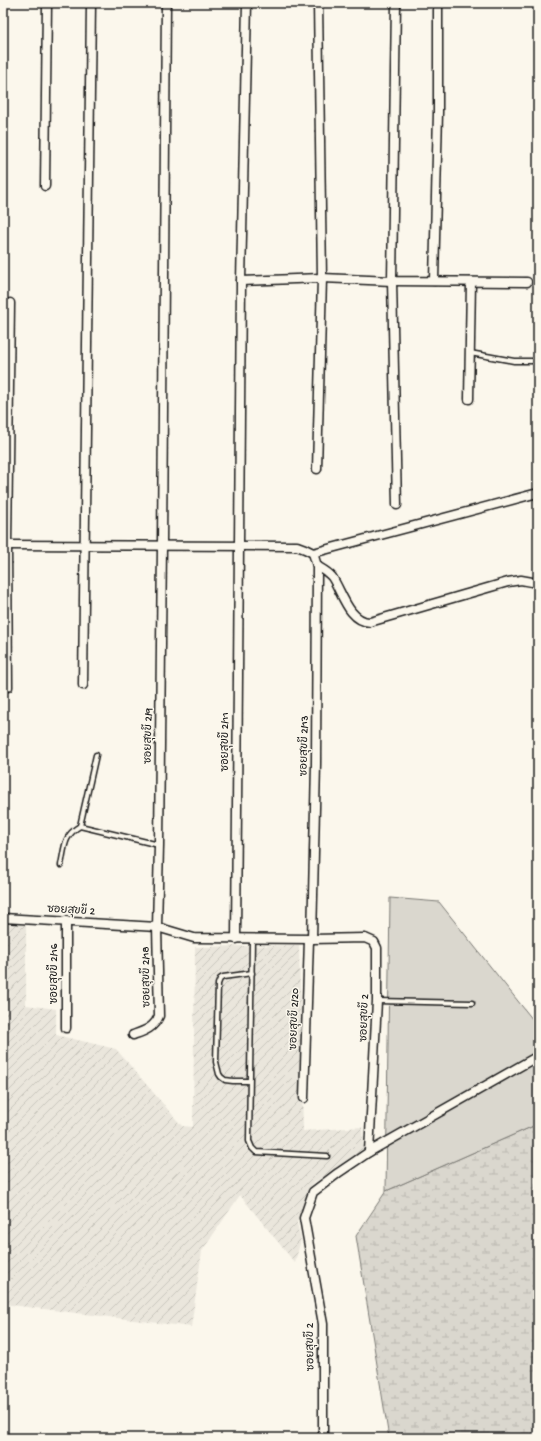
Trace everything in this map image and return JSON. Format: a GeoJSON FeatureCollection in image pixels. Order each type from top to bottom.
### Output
{"type":"FeatureCollection","features":[{"type":"Feature","properties":{"kind":"street"},"geometry":{"type":"LineString","coordinates":[[45,186],[47,3]]}},
{"type":"Feature","properties":{"kind":"street"},"geometry":{"type":"LineString","coordinates":[[84,685],[84,545],[90,3]]}},
{"type":"Feature","properties":{"kind":"street","name":"ซอยสุขขี 2/9"},"geometry":{"type":"LineString","coordinates":[[157,927],[162,545],[166,3]]}},
{"type":"Feature","properties":{"kind":"street","name":"ซอยสุขขี 2/11"},"geometry":{"type":"LineString","coordinates":[[236,939],[241,281],[246,3]]}},
{"type":"Feature","properties":{"kind":"street"},"geometry":{"type":"LineString","coordinates":[[318,3],[322,278],[318,469]]}},
{"type":"Feature","properties":{"kind":"street"},"geometry":{"type":"LineString","coordinates":[[396,3],[392,281],[397,504]]}},
{"type":"Feature","properties":{"kind":"street"},"geometry":{"type":"LineString","coordinates":[[434,282],[438,112],[438,3]]}},
{"type":"Feature","properties":{"kind":"street"},"geometry":{"type":"LineString","coordinates":[[241,281],[322,278],[434,282],[527,282]]}},
{"type":"Feature","properties":{"kind":"street"},"geometry":{"type":"LineString","coordinates":[[469,399],[471,282]]}},
{"type":"Feature","properties":{"kind":"street"},"geometry":{"type":"LineString","coordinates":[[8,687],[5,545],[10,303]]}},
{"type":"Feature","properties":{"kind":"street"},"geometry":{"type":"LineString","coordinates":[[5,545],[297,546],[313,553],[534,494]]}},
{"type":"Feature","properties":{"kind":"street","name":"ซอยสุขขี 2/13"},"geometry":{"type":"LineString","coordinates":[[310,939],[316,764],[317,566],[313,553]]}},
{"type":"Feature","properties":{"kind":"street"},"geometry":{"type":"LineString","coordinates":[[317,566],[332,577],[350,608],[357,618],[363,622],[370,622],[508,582],[521,580],[532,582]]}},
{"type":"Feature","properties":{"kind":"street","name":"ซอยสุขขี 2"},"geometry":{"type":"LineString","coordinates":[[3,918],[157,927],[194,938],[365,938],[374,942],[377,948],[377,1001],[369,1152],[313,1192],[304,1218],[323,1324],[323,1438]]}},
{"type":"Feature","properties":{"kind":"street","name":"ซอยสุขขี 2/16"},"geometry":{"type":"LineString","coordinates":[[66,921],[66,1028]]}},
{"type":"Feature","properties":{"kind":"street","name":"ซอยสุขขี 2/18"},"geometry":{"type":"LineString","coordinates":[[133,1035],[151,1028],[159,1016],[157,927]]}},
{"type":"Feature","properties":{"kind":"street","name":"ซอยสุขขี 2/20"},"geometry":{"type":"LineString","coordinates":[[304,1098],[310,939]]}},
{"type":"Feature","properties":{"kind":"street"},"geometry":{"type":"LineString","coordinates":[[369,1152],[538,1056]]}},
{"type":"Feature","properties":{"kind":"lane"},"geometry":{"type":"LineString","coordinates":[[470,353],[514,361],[532,361]]}},
{"type":"Feature","properties":{"kind":"lane"},"geometry":{"type":"LineString","coordinates":[[80,826],[96,755]]}},
{"type":"Feature","properties":{"kind":"lane"},"geometry":{"type":"LineString","coordinates":[[61,865],[67,836],[71,831],[80,826],[159,845]]}},
{"type":"Feature","properties":{"kind":"lane"},"geometry":{"type":"LineString","coordinates":[[252,939],[249,1141],[252,1148],[256,1152],[328,1156]]}},
{"type":"Feature","properties":{"kind":"lane"},"geometry":{"type":"LineString","coordinates":[[249,1081],[225,1080],[221,1078],[219,1074],[216,1062],[218,984],[220,979],[223,977],[252,973]]}},
{"type":"Feature","properties":{"kind":"lane"},"geometry":{"type":"LineString","coordinates":[[377,1001],[472,1002]]}},
{"type":"Feature","properties":{"kind":"shaded area"},"geometry":{"type":"Polygon","coordinates":[[[3,924],[26,925],[26,1005],[56,1009],[56,1035],[116,1049],[182,1126],[193,1127],[195,947],[299,945],[303,1131],[362,1127],[364,1149],[312,1184],[297,1223],[301,1239],[295,1263],[240,1195],[202,1251],[191,1327],[3,1304],[3,924]]]}},
{"type":"Feature","properties":{"kind":"green space"},"geometry":{"type":"Polygon","coordinates":[[[390,898],[439,902],[537,1025],[538,1024],[538,1124],[386,1191],[390,898]]]}},
{"type":"Feature","properties":{"kind":"green space"},"geometry":{"type":"Polygon","coordinates":[[[538,1124],[538,1438],[389,1438],[356,1236],[386,1191],[538,1124]]]}}]}
